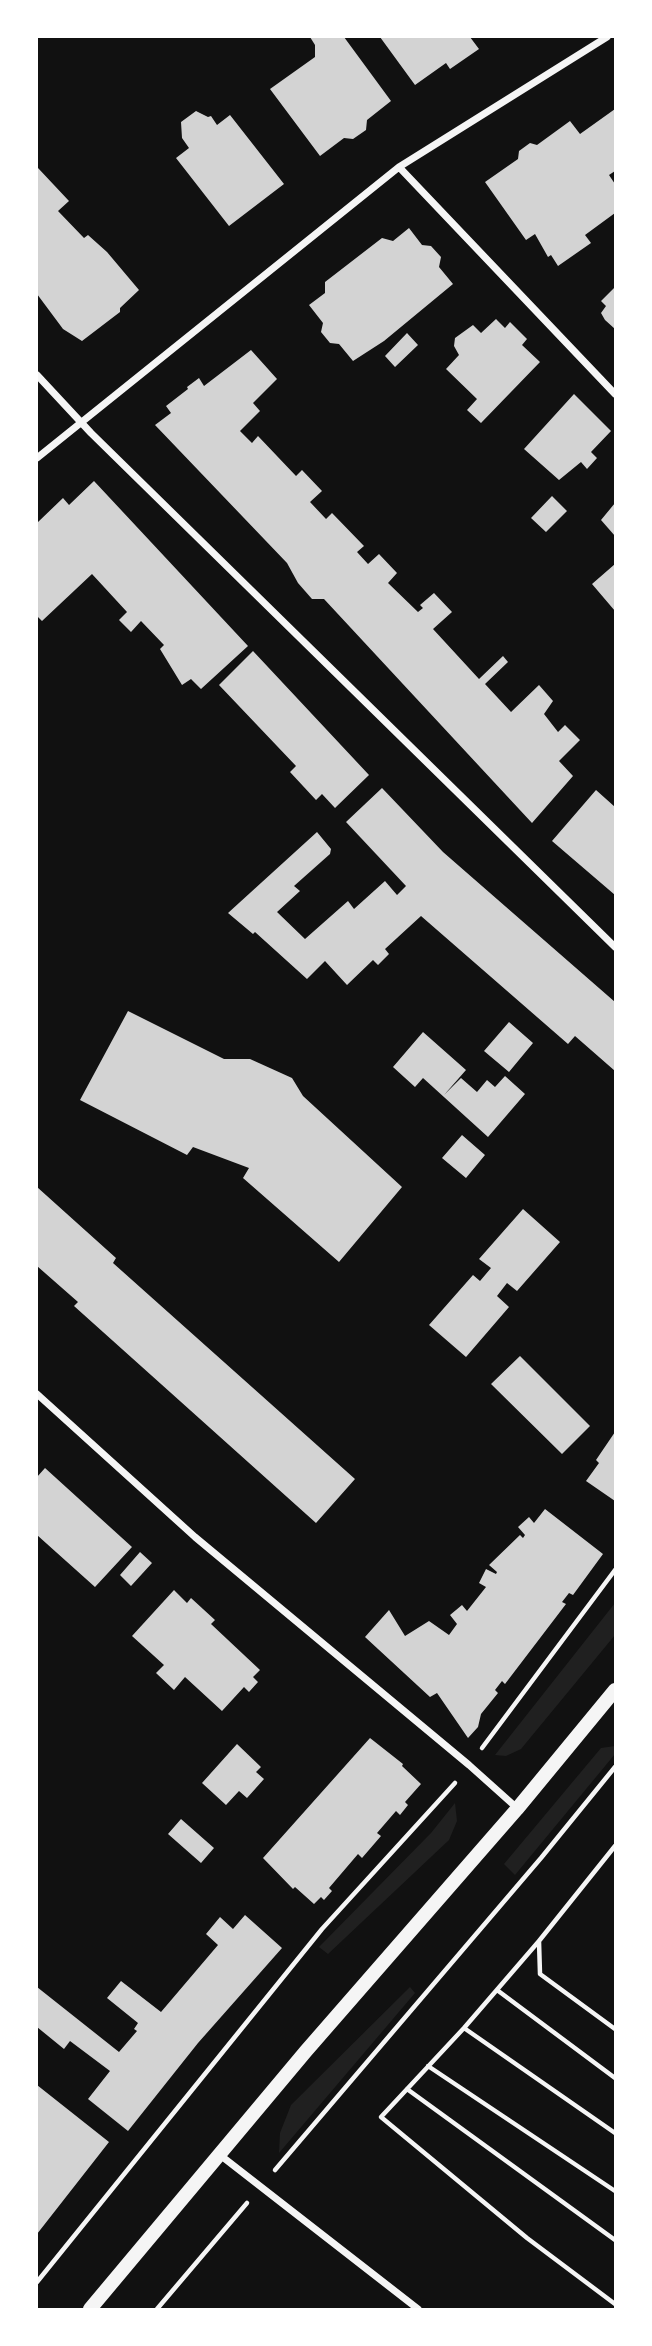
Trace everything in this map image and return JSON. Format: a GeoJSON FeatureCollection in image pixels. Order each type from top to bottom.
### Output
{"type":"FeatureCollection","features":[{"type":"Feature","properties":{"kind":"main road"},"geometry":{"type":"LineString","coordinates":[[90,2309],[517,1809],[615,1690]]}},
{"type":"Feature","properties":{"kind":"street"},"geometry":{"type":"LineString","coordinates":[[37,458],[79,421],[399,167],[607,37]]}},
{"type":"Feature","properties":{"kind":"street"},"geometry":{"type":"LineString","coordinates":[[399,167],[615,394]]}},
{"type":"Feature","properties":{"kind":"street"},"geometry":{"type":"LineString","coordinates":[[37,375],[79,421],[615,947]]}},
{"type":"Feature","properties":{"kind":"street"},"geometry":{"type":"LineString","coordinates":[[37,1394],[195,1537],[469,1765],[517,1809]]}},
{"type":"Feature","properties":{"kind":"street"},"geometry":{"type":"LineString","coordinates":[[219,2155],[418,2309]]}},
{"type":"Feature","properties":{"kind":"path"},"geometry":{"type":"LineString","coordinates":[[37,2282],[322,1929],[469,1765],[615,1570]]}},
{"type":"Feature","properties":{"kind":"path"},"geometry":{"type":"LineString","coordinates":[[157,2309],[541,1858],[615,1767]]}},
{"type":"Feature","properties":{"kind":"path"},"geometry":{"type":"LineString","coordinates":[[615,1846],[539,1941],[464,2028],[381,2117],[527,2238],[615,2304]]}},
{"type":"Feature","properties":{"kind":"path"},"geometry":{"type":"LineString","coordinates":[[539,1941],[540,1974],[615,2029]]}},
{"type":"Feature","properties":{"kind":"path"},"geometry":{"type":"LineString","coordinates":[[496,1990],[615,2078]]}},
{"type":"Feature","properties":{"kind":"path"},"geometry":{"type":"LineString","coordinates":[[464,2028],[615,2133]]}},
{"type":"Feature","properties":{"kind":"path"},"geometry":{"type":"LineString","coordinates":[[428,2066],[615,2191]]}},
{"type":"Feature","properties":{"kind":"path"},"geometry":{"type":"LineString","coordinates":[[407,2089],[615,2239]]}},
{"type":"Feature","properties":{"kind":"shaded area"},"geometry":{"type":"Polygon","coordinates":[[[615,1603],[615,1635],[521,1749],[506,1756],[495,1755],[615,1603]]]}},
{"type":"Feature","properties":{"kind":"shaded area"},"geometry":{"type":"Polygon","coordinates":[[[615,1746],[615,1754],[515,1875],[504,1864],[601,1748],[615,1746]]]}},
{"type":"Feature","properties":{"kind":"shaded area"},"geometry":{"type":"Polygon","coordinates":[[[455,1803],[457,1821],[449,1840],[328,1954],[319,1947],[431,1833],[455,1803]]]}},
{"type":"Feature","properties":{"kind":"shaded area"},"geometry":{"type":"Polygon","coordinates":[[[410,1987],[415,1993],[279,2153],[280,2133],[291,2105],[410,1987]]]}},
{"type":"Feature","properties":{"kind":"building"},"geometry":{"type":"Polygon","coordinates":[[[310,37],[344,37],[391,101],[367,120],[366,130],[353,139],[344,138],[320,156],[270,89],[315,57],[315,45],[310,37]]]}},
{"type":"Feature","properties":{"kind":"building"},"geometry":{"type":"Polygon","coordinates":[[[380,37],[470,37],[479,49],[450,69],[446,63],[415,85],[380,37]]]}},
{"type":"Feature","properties":{"kind":"building"},"geometry":{"type":"Polygon","coordinates":[[[615,109],[615,171],[609,175],[615,184],[615,213],[585,235],[591,243],[558,266],[551,255],[548,257],[535,234],[526,240],[485,182],[518,159],[519,151],[530,143],[537,145],[570,121],[580,134],[615,109]]]}},
{"type":"Feature","properties":{"kind":"building"},"geometry":{"type":"Polygon","coordinates":[[[196,111],[211,116],[217,125],[230,115],[284,184],[229,226],[176,158],[189,148],[182,138],[181,122],[196,111]]]}},
{"type":"Feature","properties":{"kind":"building"},"geometry":{"type":"Polygon","coordinates":[[[38,168],[69,201],[58,211],[84,238],[88,235],[107,252],[139,290],[120,308],[120,312],[82,341],[63,329],[37,294],[38,168]]]}},
{"type":"Feature","properties":{"kind":"building"},"geometry":{"type":"Polygon","coordinates":[[[409,228],[422,245],[431,246],[441,257],[439,267],[453,284],[384,341],[353,361],[339,344],[330,343],[321,332],[323,323],[309,305],[325,293],[325,282],[382,238],[393,241],[409,228]]]}},
{"type":"Feature","properties":{"kind":"building"},"geometry":{"type":"Polygon","coordinates":[[[615,287],[615,329],[601,313],[606,306],[601,301],[615,287]]]}},
{"type":"Feature","properties":{"kind":"building"},"geometry":{"type":"Polygon","coordinates":[[[496,319],[505,328],[510,322],[527,339],[522,345],[540,362],[481,423],[467,410],[477,399],[446,369],[459,355],[454,346],[455,338],[473,325],[481,333],[496,319]]]}},
{"type":"Feature","properties":{"kind":"building"},"geometry":{"type":"Polygon","coordinates":[[[407,333],[418,345],[395,367],[385,356],[407,333]]]}},
{"type":"Feature","properties":{"kind":"building"},"geometry":{"type":"Polygon","coordinates":[[[251,350],[277,379],[253,403],[260,411],[240,431],[252,443],[258,436],[296,476],[302,470],[322,491],[310,502],[326,519],[332,513],[364,546],[357,552],[368,564],[379,554],[397,573],[388,583],[418,612],[423,608],[420,605],[434,593],[452,612],[433,629],[479,679],[503,656],[508,662],[485,684],[511,712],[539,685],[553,701],[544,714],[558,732],[565,725],[580,740],[559,761],[573,776],[532,823],[324,599],[312,599],[298,583],[287,563],[155,425],[171,413],[166,406],[188,389],[187,387],[199,378],[204,386],[251,350]]]}},
{"type":"Feature","properties":{"kind":"building"},"geometry":{"type":"Polygon","coordinates":[[[574,394],[611,431],[591,452],[597,458],[587,469],[581,462],[559,480],[524,449],[574,394]]]}},
{"type":"Feature","properties":{"kind":"building"},"geometry":{"type":"Polygon","coordinates":[[[94,481],[248,646],[201,689],[191,679],[182,685],[160,649],[164,645],[141,621],[131,632],[119,620],[127,612],[92,574],[42,621],[37,616],[37,523],[63,498],[69,505],[94,481]]]}},
{"type":"Feature","properties":{"kind":"building"},"geometry":{"type":"Polygon","coordinates":[[[552,496],[567,511],[546,532],[531,518],[552,496]]]}},
{"type":"Feature","properties":{"kind":"building"},"geometry":{"type":"Polygon","coordinates":[[[615,503],[615,536],[601,520],[615,503]]]}},
{"type":"Feature","properties":{"kind":"building"},"geometry":{"type":"Polygon","coordinates":[[[615,564],[615,611],[592,584],[615,564]]]}},
{"type":"Feature","properties":{"kind":"building"},"geometry":{"type":"Polygon","coordinates":[[[253,651],[369,775],[335,808],[322,794],[316,800],[290,772],[296,766],[219,685],[253,651]]]}},
{"type":"Feature","properties":{"kind":"building"},"geometry":{"type":"Polygon","coordinates":[[[382,788],[443,852],[615,1002],[615,1071],[575,1036],[568,1044],[421,916],[385,949],[389,954],[378,965],[373,960],[347,985],[325,961],[307,979],[255,932],[253,934],[228,913],[317,832],[331,849],[330,854],[294,886],[300,891],[277,912],[305,939],[348,901],[354,909],[385,881],[397,895],[406,886],[346,822],[382,788]]]}},
{"type":"Feature","properties":{"kind":"building"},"geometry":{"type":"Polygon","coordinates":[[[596,790],[615,807],[615,895],[552,841],[596,790]]]}},
{"type":"Feature","properties":{"kind":"building"},"geometry":{"type":"Polygon","coordinates":[[[128,1011],[224,1059],[250,1059],[292,1078],[303,1096],[402,1187],[339,1262],[243,1178],[249,1168],[193,1147],[187,1155],[80,1100],[128,1011]]]}},
{"type":"Feature","properties":{"kind":"building"},"geometry":{"type":"Polygon","coordinates":[[[509,1022],[533,1043],[509,1072],[484,1051],[509,1022]]]}},
{"type":"Feature","properties":{"kind":"building"},"geometry":{"type":"Polygon","coordinates":[[[423,1032],[466,1070],[444,1095],[461,1078],[477,1092],[487,1080],[495,1087],[505,1076],[525,1094],[488,1137],[423,1078],[415,1087],[393,1067],[423,1032]]]}},
{"type":"Feature","properties":{"kind":"building"},"geometry":{"type":"Polygon","coordinates":[[[462,1135],[485,1155],[466,1178],[442,1158],[462,1135]]]}},
{"type":"Feature","properties":{"kind":"building"},"geometry":{"type":"Polygon","coordinates":[[[37,1187],[116,1258],[113,1263],[355,1479],[316,1523],[74,1306],[78,1302],[37,1266],[37,1187]]]}},
{"type":"Feature","properties":{"kind":"building"},"geometry":{"type":"Polygon","coordinates":[[[523,1209],[560,1242],[517,1291],[507,1283],[497,1296],[509,1307],[466,1357],[429,1325],[473,1275],[480,1281],[491,1268],[479,1259],[523,1209]]]}},
{"type":"Feature","properties":{"kind":"building"},"geometry":{"type":"Polygon","coordinates":[[[520,1356],[590,1426],[562,1454],[491,1384],[520,1356]]]}},
{"type":"Feature","properties":{"kind":"building"},"geometry":{"type":"Polygon","coordinates":[[[615,1432],[615,1501],[586,1481],[615,1432]]]}},
{"type":"Feature","properties":{"kind":"building"},"geometry":{"type":"Polygon","coordinates":[[[45,1468],[132,1547],[95,1587],[37,1535],[37,1477],[45,1468]]]}},
{"type":"Feature","properties":{"kind":"building"},"geometry":{"type":"Polygon","coordinates":[[[545,1509],[603,1554],[573,1595],[569,1593],[562,1602],[566,1604],[505,1684],[502,1681],[495,1690],[498,1693],[481,1714],[478,1727],[468,1738],[437,1693],[430,1697],[365,1637],[389,1610],[405,1636],[429,1621],[449,1635],[457,1624],[450,1615],[462,1605],[467,1611],[486,1587],[479,1583],[486,1569],[496,1574],[497,1572],[489,1565],[520,1535],[523,1538],[525,1535],[518,1527],[529,1517],[534,1523],[545,1509]]]}},
{"type":"Feature","properties":{"kind":"building"},"geometry":{"type":"Polygon","coordinates":[[[140,1552],[152,1563],[131,1586],[120,1575],[140,1552]]]}},
{"type":"Feature","properties":{"kind":"building"},"geometry":{"type":"Polygon","coordinates":[[[174,1590],[187,1603],[191,1598],[215,1620],[211,1624],[260,1670],[253,1677],[258,1682],[249,1692],[244,1687],[222,1711],[185,1677],[174,1690],[156,1673],[164,1665],[132,1636],[174,1590]]]}},
{"type":"Feature","properties":{"kind":"building"},"geometry":{"type":"Polygon","coordinates":[[[370,1738],[403,1764],[421,1784],[405,1802],[408,1805],[400,1815],[396,1811],[377,1833],[381,1836],[362,1858],[358,1854],[329,1888],[332,1891],[324,1900],[321,1897],[314,1904],[295,1887],[293,1889],[263,1858],[370,1738]]]}},
{"type":"Feature","properties":{"kind":"building"},"geometry":{"type":"Polygon","coordinates":[[[237,1744],[261,1767],[256,1772],[264,1779],[247,1798],[239,1791],[226,1805],[202,1783],[237,1744]]]}},
{"type":"Feature","properties":{"kind":"building"},"geometry":{"type":"Polygon","coordinates":[[[181,1819],[214,1848],[201,1863],[168,1834],[181,1819]]]}},
{"type":"Feature","properties":{"kind":"building"},"geometry":{"type":"Polygon","coordinates":[[[245,1915],[282,1948],[198,2043],[128,2131],[88,2099],[110,2071],[70,2041],[64,2049],[37,2027],[37,1987],[119,2052],[137,2031],[134,2029],[138,2023],[107,1998],[121,1981],[161,2012],[218,1945],[206,1934],[220,1917],[233,1929],[245,1915]]]}},
{"type":"Feature","properties":{"kind":"building"},"geometry":{"type":"Polygon","coordinates":[[[37,2085],[109,2142],[37,2234],[37,2085]]]}}]}
